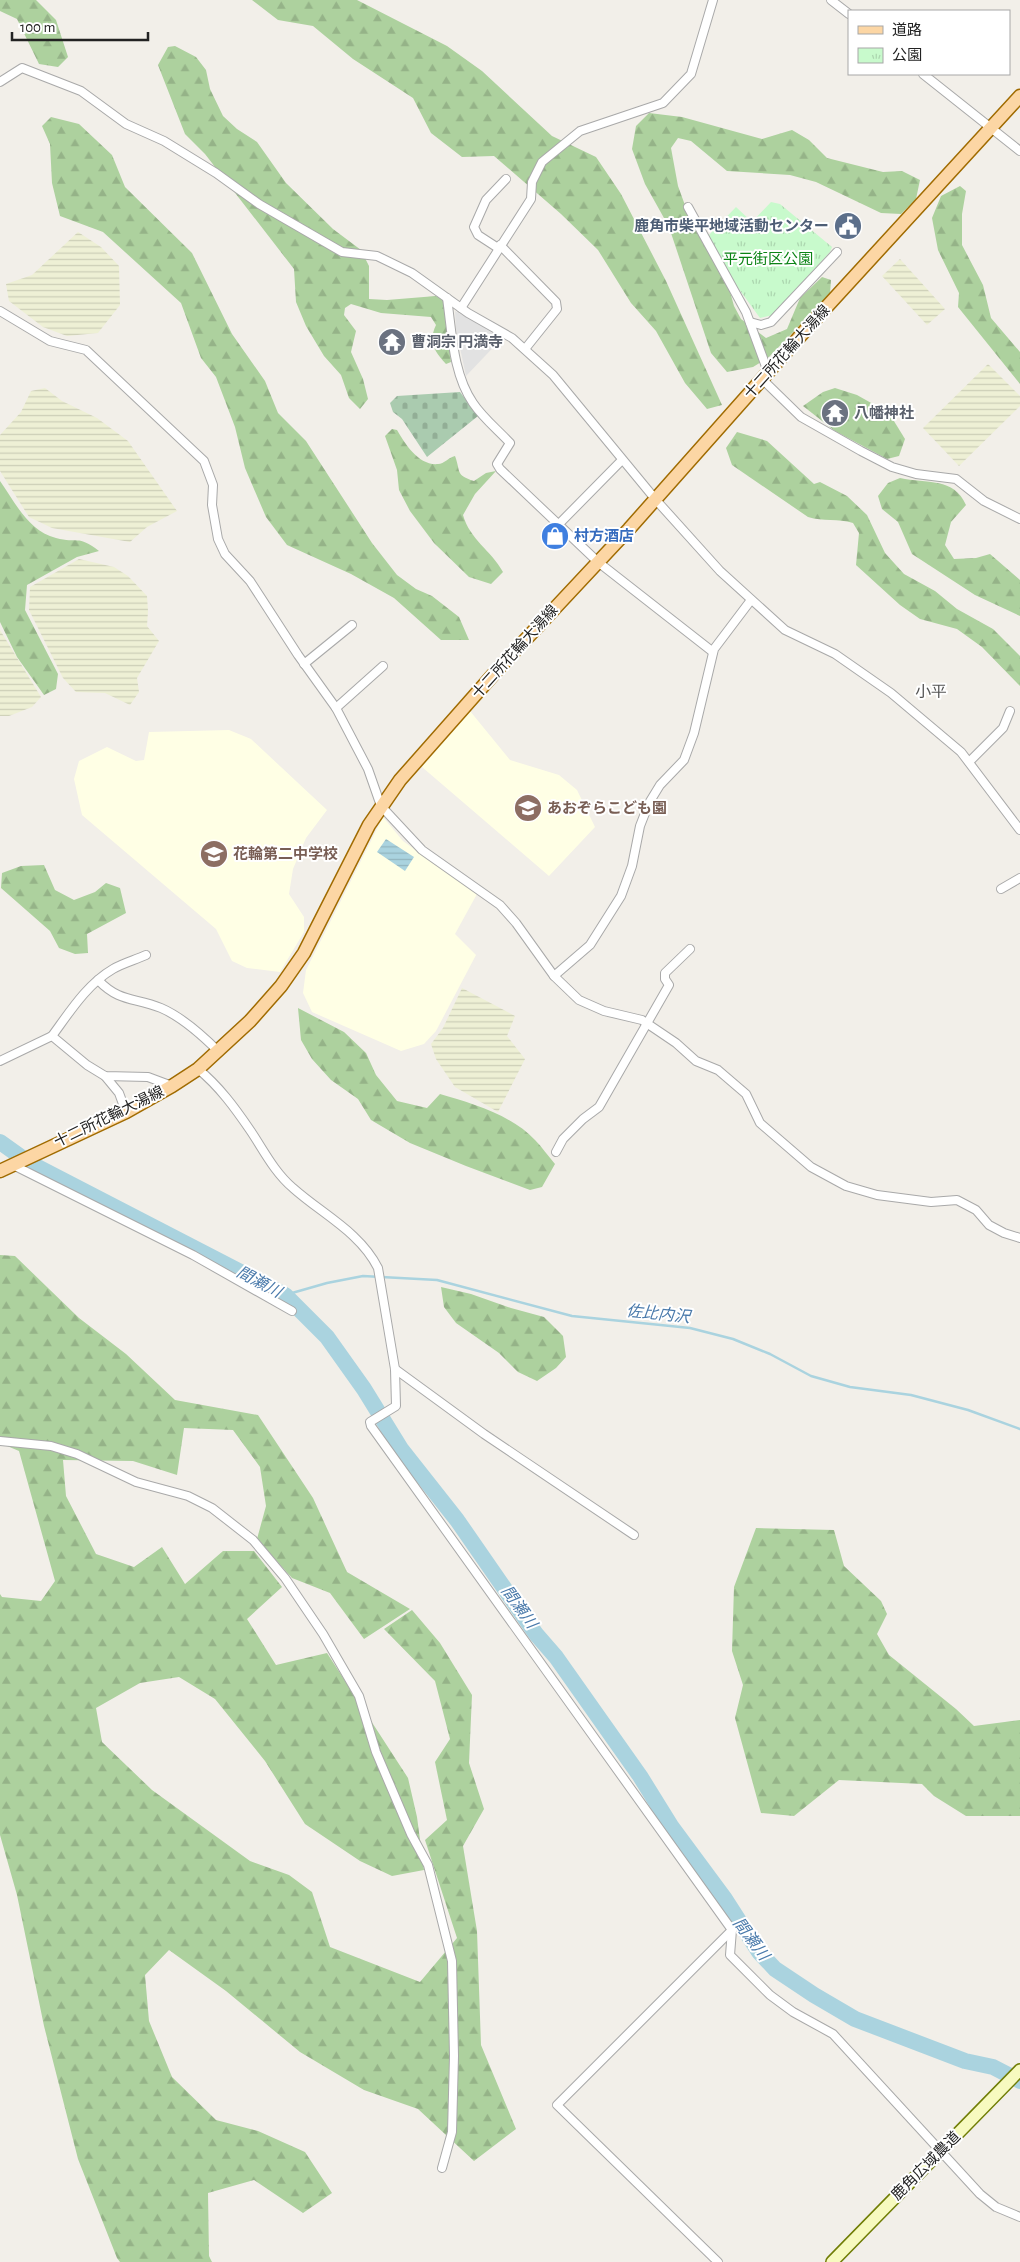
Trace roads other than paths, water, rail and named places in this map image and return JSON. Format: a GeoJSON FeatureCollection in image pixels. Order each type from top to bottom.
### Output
{"type":"FeatureCollection","features":[{"type":"Feature","properties":{"kind":"main road","name":"十二所花輪大湯線"},"geometry":{"type":"LineString","coordinates":[[0,1171],[126,1112],[172,1086],[219,1052],[250,1021],[281,986],[304,953],[324,910],[381,806],[400,780],[499,668],[656,500],[765,376],[1020,96]]}},
{"type":"Feature","properties":{"kind":"street"},"geometry":{"type":"LineString","coordinates":[[461,308],[499,246],[531,199],[532,182],[536,172],[552,154],[580,131],[664,104],[691,74],[713,0]]}},
{"type":"Feature","properties":{"kind":"street"},"geometry":{"type":"LineString","coordinates":[[831,0],[848,13]]}},
{"type":"Feature","properties":{"kind":"street"},"geometry":{"type":"LineString","coordinates":[[0,82],[22,68],[81,91],[126,124],[164,141],[216,173],[259,204],[342,252],[377,256],[412,273],[461,308],[512,338],[553,374],[656,500],[720,570],[785,630],[835,654],[891,693],[961,752],[1020,830]]}},
{"type":"Feature","properties":{"kind":"street"},"geometry":{"type":"LineString","coordinates":[[924,75],[1020,151]]}},
{"type":"Feature","properties":{"kind":"street"},"geometry":{"type":"LineString","coordinates":[[506,179],[486,200],[474,228],[478,235],[499,246],[556,302],[558,309],[524,349]]}},
{"type":"Feature","properties":{"kind":"street"},"geometry":{"type":"LineString","coordinates":[[688,206],[750,322],[765,376],[801,417],[892,467],[916,474],[956,479],[984,501],[1020,518]]}},
{"type":"Feature","properties":{"kind":"street"},"geometry":{"type":"LineString","coordinates":[[750,322],[760,325],[771,322],[837,252]]}},
{"type":"Feature","properties":{"kind":"street"},"geometry":{"type":"LineString","coordinates":[[448,298],[454,346],[462,382],[473,404],[510,443],[497,464],[598,562],[713,652]]}},
{"type":"Feature","properties":{"kind":"street"},"geometry":{"type":"LineString","coordinates":[[0,311],[50,341],[86,350],[204,461],[213,485],[212,505],[218,539],[225,554],[250,581],[304,664],[336,708],[368,769],[381,806],[422,850],[500,905],[516,922],[554,976],[579,1000],[604,1011],[642,1020],[676,1043],[696,1061],[718,1070],[746,1094],[760,1123],[810,1167],[846,1186],[877,1194],[932,1202],[957,1200],[976,1210],[996,1229],[1020,1238]]}},
{"type":"Feature","properties":{"kind":"street"},"geometry":{"type":"LineString","coordinates":[[558,525],[622,460]]}},
{"type":"Feature","properties":{"kind":"street"},"geometry":{"type":"LineString","coordinates":[[554,976],[590,945],[621,896],[632,866],[640,826],[649,803],[660,785],[684,760],[694,734],[713,652],[751,600]]}},
{"type":"Feature","properties":{"kind":"street"},"geometry":{"type":"LineString","coordinates":[[304,664],[352,625]]}},
{"type":"Feature","properties":{"kind":"street"},"geometry":{"type":"LineString","coordinates":[[336,708],[383,666]]}},
{"type":"Feature","properties":{"kind":"street"},"geometry":{"type":"LineString","coordinates":[[969,762],[1003,728],[1010,711]]}},
{"type":"Feature","properties":{"kind":"street"},"geometry":{"type":"LineString","coordinates":[[1001,889],[1020,878]]}},
{"type":"Feature","properties":{"kind":"street"},"geometry":{"type":"LineString","coordinates":[[556,1152],[563,1139],[583,1119],[599,1107],[669,985],[665,979],[665,973],[690,948]]}},
{"type":"Feature","properties":{"kind":"street"},"geometry":{"type":"LineString","coordinates":[[0,1061],[52,1036],[73,1007],[98,980],[112,970],[146,955]]}},
{"type":"Feature","properties":{"kind":"street"},"geometry":{"type":"LineString","coordinates":[[98,980],[110,992],[132,1001],[160,1008],[184,1022],[219,1052]]}},
{"type":"Feature","properties":{"kind":"street"},"geometry":{"type":"LineString","coordinates":[[52,1036],[87,1065],[105,1076],[119,1093],[126,1112]]}},
{"type":"Feature","properties":{"kind":"street"},"geometry":{"type":"LineString","coordinates":[[198,1069],[221,1092],[250,1129],[270,1162],[291,1186],[362,1243],[378,1268],[394,1369],[396,1406],[370,1422],[379,1439],[732,1930],[730,1955],[770,1995],[793,2012],[832,2034],[980,2194],[996,2207],[1020,2217]]}},
{"type":"Feature","properties":{"kind":"street"},"geometry":{"type":"LineString","coordinates":[[105,1076],[148,1078],[172,1086]]}},
{"type":"Feature","properties":{"kind":"street"},"geometry":{"type":"LineString","coordinates":[[16,1164],[192,1255],[292,1311]]}},
{"type":"Feature","properties":{"kind":"street"},"geometry":{"type":"LineString","coordinates":[[394,1369],[484,1434],[634,1535]]}},
{"type":"Feature","properties":{"kind":"street"},"geometry":{"type":"LineString","coordinates":[[0,1441],[51,1446],[77,1454],[136,1482],[188,1496],[212,1508],[253,1540],[285,1578],[323,1634],[359,1696],[376,1752],[411,1834],[428,1865],[452,1961],[454,2056],[452,2132],[442,2168]]}},
{"type":"Feature","properties":{"kind":"street"},"geometry":{"type":"LineString","coordinates":[[718,2262],[557,2105],[732,1930]]}},
{"type":"Feature","properties":{"kind":"street","name":"鹿角広域農道"},"geometry":{"type":"LineString","coordinates":[[832,2262],[1020,2070]]}},
{"type":"Feature","properties":{"kind":"water"},"geometry":{"type":"Polygon","coordinates":[[[386,839],[414,857],[405,871],[377,852],[386,839]]]}},
{"type":"Feature","properties":{"kind":"waterway","name":"間瀬川"},"geometry":{"type":"LineString","coordinates":[[0,1142],[28,1162],[285,1295],[327,1337],[364,1389],[401,1449],[457,1520],[536,1634],[556,1657],[640,1776],[671,1826],[725,1899],[759,1952],[775,1969],[855,2019],[965,2061],[993,2067],[1020,2081]]}},
{"type":"Feature","properties":{"kind":"waterway","name":"佐比内沢"},"geometry":{"type":"LineString","coordinates":[[285,1295],[327,1283],[363,1276],[437,1280],[572,1316],[690,1328],[733,1339],[770,1354],[811,1376],[850,1387],[911,1395],[968,1410],[1020,1429]]}},
{"type":"Feature","properties":{"kind":"place","name":"鹿角市柴平地域活動センター"},"geometry":{"type":"Point","coordinates":[848,226]}},
{"type":"Feature","properties":{"kind":"place","name":"曹洞宗 円満寺"},"geometry":{"type":"Point","coordinates":[392,342]}},
{"type":"Feature","properties":{"kind":"place","name":"八幡神社"},"geometry":{"type":"Point","coordinates":[835,413]}},
{"type":"Feature","properties":{"kind":"place","name":"村方酒店"},"geometry":{"type":"Point","coordinates":[555,536]}},
{"type":"Feature","properties":{"kind":"place","name":"あおぞらこども園"},"geometry":{"type":"Point","coordinates":[528,808]}},
{"type":"Feature","properties":{"kind":"place","name":"花輪第二中学校"},"geometry":{"type":"Point","coordinates":[214,854]}},
{"type":"Feature","properties":{"kind":"district","name":"小平"},"geometry":{"type":"Point","coordinates":[931,692]}},
{"type":"Feature","properties":{"kind":"park label","name":"平元街区公園"},"geometry":{"type":"Point","coordinates":[768,259]}}]}
